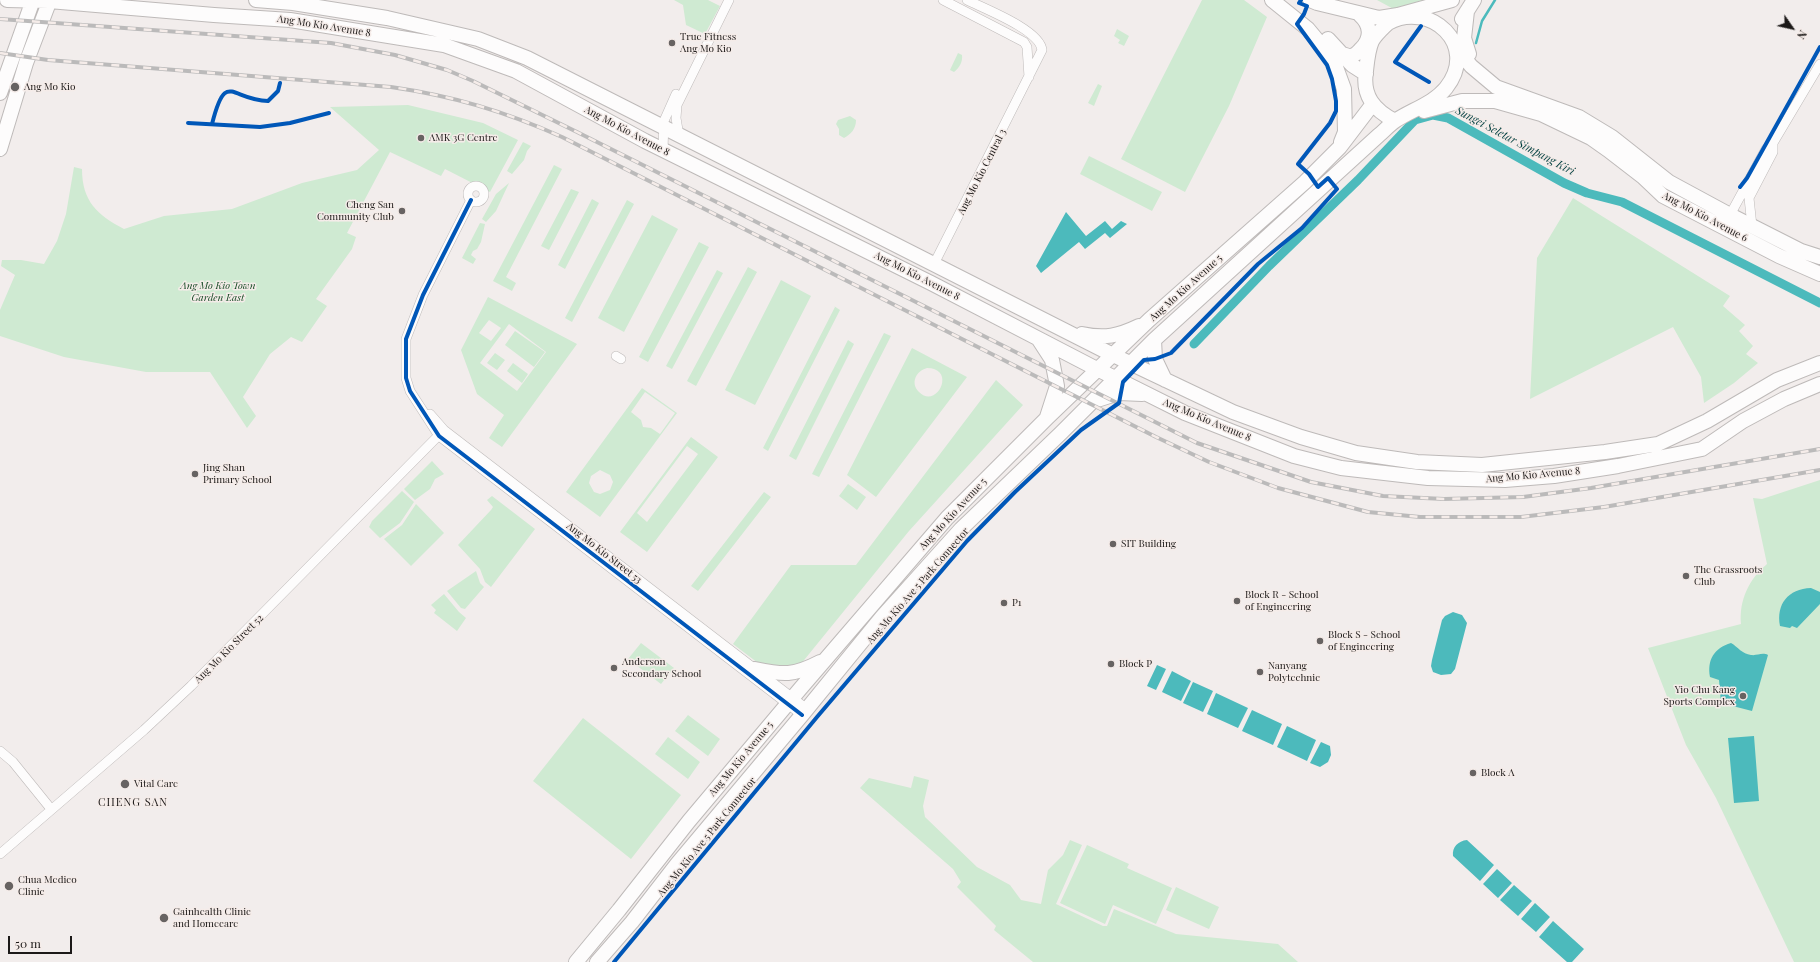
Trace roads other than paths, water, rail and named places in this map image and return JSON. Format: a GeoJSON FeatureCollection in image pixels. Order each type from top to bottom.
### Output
{"type":"FeatureCollection","features":[{"type":"Feature","properties":{"kind":"main road","name":"Ang Mo Kio Avenue 8"},"geometry":{"type":"LineString","coordinates":[[7,0],[49,0],[214,15],[290,20],[444,46],[516,71],[663,150],[931,282],[1098,370],[1185,413],[1294,456],[1341,468],[1428,478],[1505,480],[1554,476],[1618,466],[1702,449],[1743,421],[1784,399],[1820,384]]}},
{"type":"Feature","properties":{"kind":"main road"},"geometry":{"type":"LineString","coordinates":[[0,93],[33,0]]}},
{"type":"Feature","properties":{"kind":"main road"},"geometry":{"type":"LineString","coordinates":[[0,149],[26,63],[49,0]]}},
{"type":"Feature","properties":{"kind":"main road","name":"Ang Mo Kio Avenue 8"},"geometry":{"type":"LineString","coordinates":[[256,0],[293,3],[387,18],[478,39],[528,58],[662,128],[1165,380],[1233,412],[1301,437],[1349,451],[1417,462],[1482,465],[1605,452],[1658,444],[1707,421],[1777,380],[1820,363]]}},
{"type":"Feature","properties":{"kind":"main road"},"geometry":{"type":"LineString","coordinates":[[1272,0],[1308,29],[1332,59],[1344,89],[1345,132],[1340,146]]}},
{"type":"Feature","properties":{"kind":"main road"},"geometry":{"type":"LineString","coordinates":[[1283,0],[1304,14],[1352,65],[1366,74]]}},
{"type":"Feature","properties":{"kind":"main road"},"geometry":{"type":"LineString","coordinates":[[1310,0],[1360,15],[1379,18],[1398,15],[1452,0]]}},
{"type":"Feature","properties":{"kind":"main road"},"geometry":{"type":"LineString","coordinates":[[1456,41],[1447,27],[1436,18],[1411,11],[1392,20],[1379,32],[1372,42],[1366,74],[1367,90],[1372,105],[1395,122],[1436,98],[1445,90],[1452,80],[1457,66],[1457,30],[1470,6]]}},
{"type":"Feature","properties":{"kind":"main road"},"geometry":{"type":"LineString","coordinates":[[1470,6],[1464,38],[1466,50],[1480,73]]}},
{"type":"Feature","properties":{"kind":"main road"},"geometry":{"type":"LineString","coordinates":[[1341,54],[1350,56],[1355,55],[1364,46],[1368,38],[1369,26],[1360,15]]}},
{"type":"Feature","properties":{"kind":"main road","name":"Ang Mo Kio Avenue 6"},"geometry":{"type":"LineString","coordinates":[[1456,41],[1463,56],[1471,66],[1496,87],[1506,92],[1567,111],[1579,117],[1612,138],[1669,182],[1801,251],[1820,257]]}},
{"type":"Feature","properties":{"kind":"main road"},"geometry":{"type":"LineString","coordinates":[[1462,101],[1454,93],[1454,83],[1464,72],[1480,73]]}},
{"type":"Feature","properties":{"kind":"main road","name":"Ang Mo Kio Avenue 6"},"geometry":{"type":"LineString","coordinates":[[1395,122],[1439,106],[1462,101],[1495,101],[1540,114],[1591,138],[1641,175],[1663,196],[1779,256],[1820,274]]}},
{"type":"Feature","properties":{"kind":"main road","name":"Ang Mo Kio Avenue 5"},"geometry":{"type":"LineString","coordinates":[[576,962],[689,821],[825,659],[947,518],[1047,418],[1149,320],[1305,182],[1340,146],[1372,105]]}},
{"type":"Feature","properties":{"kind":"main road","name":"Ang Mo Kio Avenue 5"},"geometry":{"type":"LineString","coordinates":[[597,962],[632,922],[677,864],[897,600],[961,529],[1154,340],[1395,122]]}},
{"type":"Feature","properties":{"kind":"main road"},"geometry":{"type":"LineString","coordinates":[[751,193],[748,187],[750,180],[760,176]]}},
{"type":"Feature","properties":{"kind":"main road"},"geometry":{"type":"LineString","coordinates":[[1064,329],[1098,337],[1110,336],[1123,333],[1149,320]]}},
{"type":"Feature","properties":{"kind":"main road"},"geometry":{"type":"LineString","coordinates":[[1037,338],[1052,360],[1057,386],[1047,418]]}},
{"type":"Feature","properties":{"kind":"main road"},"geometry":{"type":"LineString","coordinates":[[1154,340],[1155,359],[1165,380]]}},
{"type":"Feature","properties":{"kind":"main road"},"geometry":{"type":"LineString","coordinates":[[1092,402],[1119,393],[1147,394]]}},
{"type":"Feature","properties":{"kind":"main road"},"geometry":{"type":"LineString","coordinates":[[755,669],[790,674],[808,669],[825,659]]}},
{"type":"Feature","properties":{"kind":"main road"},"geometry":{"type":"LineString","coordinates":[[619,910],[620,919],[625,922],[632,922]]}},
{"type":"Feature","properties":{"kind":"street"},"geometry":{"type":"LineString","coordinates":[[679,136],[676,118],[677,105],[728,0]]}},
{"type":"Feature","properties":{"kind":"street"},"geometry":{"type":"LineString","coordinates":[[943,0],[1020,38],[1027,46],[1029,80]]}},
{"type":"Feature","properties":{"kind":"street","name":"Ang Mo Kio Central 3"},"geometry":{"type":"LineString","coordinates":[[934,264],[1029,80],[1042,50],[1042,46],[1034,36],[1025,29],[967,0]]}},
{"type":"Feature","properties":{"kind":"street"},"geometry":{"type":"LineString","coordinates":[[663,150],[662,128],[666,115],[695,58],[701,49],[706,45]]}},
{"type":"Feature","properties":{"kind":"street"},"geometry":{"type":"LineString","coordinates":[[1730,215],[1766,149],[1773,143],[1820,64]]}},
{"type":"Feature","properties":{"kind":"street"},"geometry":{"type":"LineString","coordinates":[[1752,226],[1749,198],[1773,152],[1773,143]]}},
{"type":"Feature","properties":{"kind":"street","name":"Ang Mo Kio Street 53"},"geometry":{"type":"LineString","coordinates":[[473,201],[423,295],[406,339],[406,378],[410,390],[442,433],[804,712]]}},
{"type":"Feature","properties":{"kind":"street","name":"Ang Mo Kio Street 53"},"geometry":{"type":"LineString","coordinates":[[442,433],[755,669],[790,701]]}},
{"type":"Feature","properties":{"kind":"street","name":"Ang Mo Kio Street 52"},"geometry":{"type":"LineString","coordinates":[[0,854],[144,730],[191,686],[442,433]]}},
{"type":"Feature","properties":{"kind":"street"},"geometry":{"type":"LineString","coordinates":[[3,754],[13,762],[49,811]]}},
{"type":"Feature","properties":{"kind":"water"},"geometry":{"type":"Polygon","coordinates":[[[1066,212],[1086,236],[1105,221],[1112,229],[1121,221],[1127,224],[1110,238],[1105,233],[1085,249],[1079,242],[1041,273],[1036,266],[1066,212]]]}},
{"type":"Feature","properties":{"kind":"water"},"geometry":{"type":"Polygon","coordinates":[[[1811,588],[1820,592],[1820,604],[1797,628],[1792,626],[1790,628],[1780,626],[1780,611],[1785,599],[1796,591],[1811,588]]]}},
{"type":"Feature","properties":{"kind":"water"},"geometry":{"type":"Polygon","coordinates":[[[1453,612],[1462,615],[1467,623],[1455,669],[1451,674],[1441,675],[1433,672],[1431,666],[1432,660],[1442,620],[1445,616],[1453,612]]]}},
{"type":"Feature","properties":{"kind":"water"},"geometry":{"type":"Polygon","coordinates":[[[1731,643],[1748,654],[1768,655],[1752,711],[1721,703],[1719,680],[1710,677],[1709,671],[1711,660],[1716,651],[1731,643]]]}},
{"type":"Feature","properties":{"kind":"water"},"geometry":{"type":"Polygon","coordinates":[[[1157,665],[1166,669],[1156,690],[1147,686],[1157,665]]]}},
{"type":"Feature","properties":{"kind":"water"},"geometry":{"type":"Polygon","coordinates":[[[1172,671],[1191,681],[1181,701],[1162,692],[1172,671]]]}},
{"type":"Feature","properties":{"kind":"water"},"geometry":{"type":"Polygon","coordinates":[[[1193,682],[1213,691],[1203,712],[1183,703],[1193,682]]]}},
{"type":"Feature","properties":{"kind":"water"},"geometry":{"type":"Polygon","coordinates":[[[1216,693],[1248,708],[1238,728],[1207,714],[1216,693]]]}},
{"type":"Feature","properties":{"kind":"water"},"geometry":{"type":"Polygon","coordinates":[[[1252,710],[1282,724],[1273,745],[1242,731],[1252,710]]]}},
{"type":"Feature","properties":{"kind":"water"},"geometry":{"type":"Polygon","coordinates":[[[1287,726],[1316,740],[1307,761],[1277,747],[1287,726]]]}},
{"type":"Feature","properties":{"kind":"water"},"geometry":{"type":"Polygon","coordinates":[[[1754,736],[1759,801],[1734,803],[1728,738],[1754,736]]]}},
{"type":"Feature","properties":{"kind":"water"},"geometry":{"type":"Polygon","coordinates":[[[1321,742],[1330,746],[1331,755],[1328,762],[1320,767],[1310,763],[1321,742]]]}},
{"type":"Feature","properties":{"kind":"water"},"geometry":{"type":"Polygon","coordinates":[[[1467,840],[1494,865],[1480,881],[1453,856],[1456,845],[1467,840]]]}},
{"type":"Feature","properties":{"kind":"water"},"geometry":{"type":"Polygon","coordinates":[[[1497,869],[1512,883],[1498,898],[1483,884],[1497,869]]]}},
{"type":"Feature","properties":{"kind":"water"},"geometry":{"type":"Polygon","coordinates":[[[1514,885],[1532,901],[1518,916],[1500,900],[1514,885]]]}},
{"type":"Feature","properties":{"kind":"water"},"geometry":{"type":"Polygon","coordinates":[[[1535,903],[1550,917],[1536,932],[1521,919],[1535,903]]]}},
{"type":"Feature","properties":{"kind":"water"},"geometry":{"type":"Polygon","coordinates":[[[1553,921],[1584,949],[1572,962],[1567,962],[1539,937],[1553,921]]]}},
{"type":"Feature","properties":{"kind":"waterway"},"geometry":{"type":"LineString","coordinates":[[1476,43],[1482,21],[1495,0]]}},
{"type":"Feature","properties":{"kind":"waterway","name":"Sungei Seletar Simpang Kiri"},"geometry":{"type":"LineString","coordinates":[[1194,344],[1269,266],[1358,180],[1415,120],[1433,115],[1448,118],[1564,183],[1587,193],[1622,202],[1820,303]]}},
{"type":"Feature","properties":{"kind":"waterway","name":"Sungei Seletar Simpang Kiri"},"geometry":{"type":"LineString","coordinates":[[1476,132],[1479,136]]}},
{"type":"Feature","properties":{"kind":"railway"},"geometry":{"type":"LineString","coordinates":[[0,19],[331,43],[395,55],[447,70],[473,81],[577,132],[1197,443],[1311,482],[1383,496],[1444,499],[1523,497],[1591,488],[1820,449]]}},
{"type":"Feature","properties":{"kind":"railway"},"geometry":{"type":"LineString","coordinates":[[0,53],[48,60],[391,87],[457,100],[520,119],[562,137],[1156,437],[1209,462],[1278,488],[1368,512],[1420,517],[1521,517],[1604,507],[1820,470]]}},
{"type":"Feature","properties":{"kind":"place","name":"True Fitness Ang Mo Kio"},"geometry":{"type":"Point","coordinates":[672,43]}},
{"type":"Feature","properties":{"kind":"place","name":"Ang Mo Kio"},"geometry":{"type":"Point","coordinates":[15,87]}},
{"type":"Feature","properties":{"kind":"place","name":"AMK 3G Centre"},"geometry":{"type":"Point","coordinates":[421,138]}},
{"type":"Feature","properties":{"kind":"place","name":"Cheng San Community Club"},"geometry":{"type":"Point","coordinates":[402,211]}},
{"type":"Feature","properties":{"kind":"place","name":"Jing Shan Primary School"},"geometry":{"type":"Point","coordinates":[195,474]}},
{"type":"Feature","properties":{"kind":"place","name":"SIT Building"},"geometry":{"type":"Point","coordinates":[1113,544]}},
{"type":"Feature","properties":{"kind":"place","name":"The Grassroots Club"},"geometry":{"type":"Point","coordinates":[1686,576]}},
{"type":"Feature","properties":{"kind":"place","name":"Block R - School of Engineering"},"geometry":{"type":"Point","coordinates":[1237,601]}},
{"type":"Feature","properties":{"kind":"place","name":"P1"},"geometry":{"type":"Point","coordinates":[1004,603]}},
{"type":"Feature","properties":{"kind":"place","name":"Block S - School of Engineering"},"geometry":{"type":"Point","coordinates":[1320,641]}},
{"type":"Feature","properties":{"kind":"place","name":"Block P"},"geometry":{"type":"Point","coordinates":[1111,664]}},
{"type":"Feature","properties":{"kind":"place","name":"Anderson Secondary School"},"geometry":{"type":"Point","coordinates":[614,668]}},
{"type":"Feature","properties":{"kind":"place","name":"Nanyang Polytechnic"},"geometry":{"type":"Point","coordinates":[1260,672]}},
{"type":"Feature","properties":{"kind":"place","name":"Yio Chu Kang Sports Complex"},"geometry":{"type":"Point","coordinates":[1743,696]}},
{"type":"Feature","properties":{"kind":"place","name":"Block A"},"geometry":{"type":"Point","coordinates":[1473,773]}},
{"type":"Feature","properties":{"kind":"place","name":"Vital Care"},"geometry":{"type":"Point","coordinates":[125,784]}},
{"type":"Feature","properties":{"kind":"place","name":"Chua Medico Clinic"},"geometry":{"type":"Point","coordinates":[9,886]}},
{"type":"Feature","properties":{"kind":"place","name":"Gainhealth Clinic and Homecare"},"geometry":{"type":"Point","coordinates":[164,918]}},
{"type":"Feature","properties":{"kind":"district","name":"CHENG SAN"},"geometry":{"type":"Point","coordinates":[133,803]}},
{"type":"Feature","properties":{"kind":"park label","name":"Ang Mo Kio Town Garden East"},"geometry":{"type":"Point","coordinates":[218,292]}}]}
